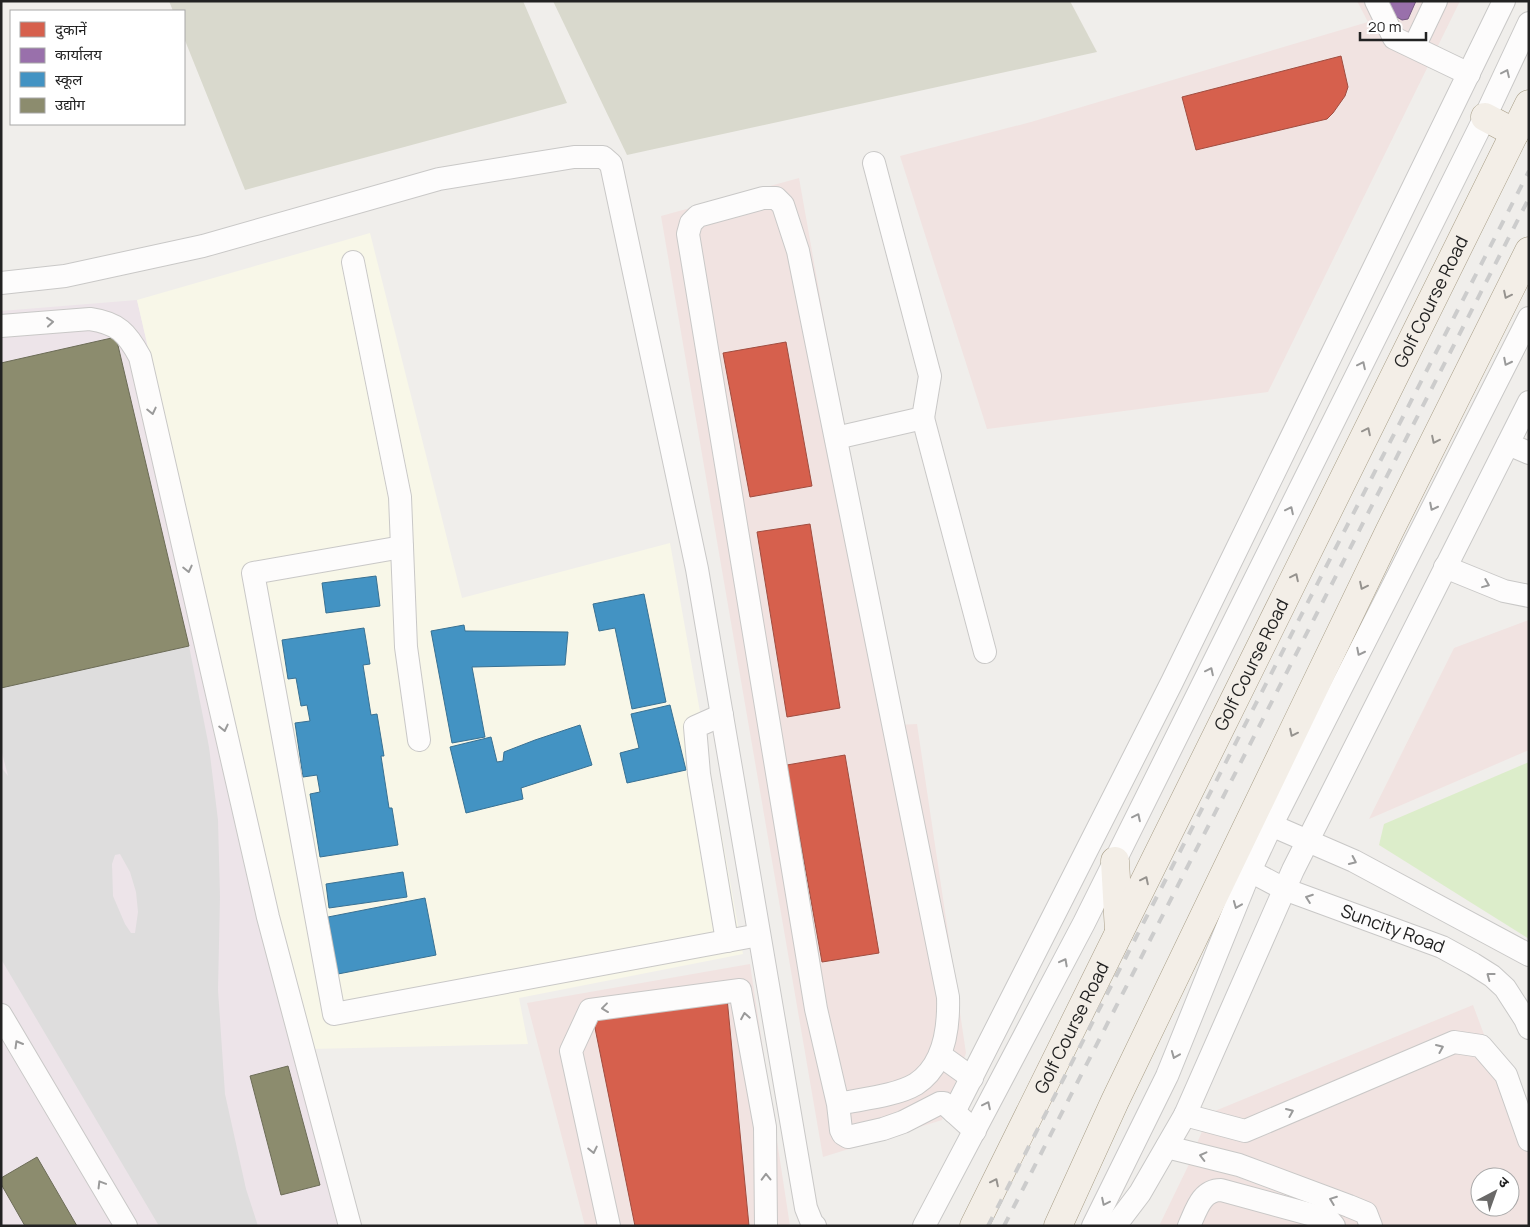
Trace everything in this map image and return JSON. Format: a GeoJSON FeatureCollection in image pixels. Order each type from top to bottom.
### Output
{"type":"FeatureCollection","features":[{"type":"Feature","properties":{"kind":"main road","name":"Golf Course Road"},"geometry":{"type":"LineString","coordinates":[[974,1226],[1529,104]]}},
{"type":"Feature","properties":{"kind":"main road"},"geometry":{"type":"LineString","coordinates":[[1485,117],[1515,133]]}},
{"type":"Feature","properties":{"kind":"main road"},"geometry":{"type":"LineString","coordinates":[[1058,1226],[1115,1102],[1241,866],[1389,532],[1529,251]]}},
{"type":"Feature","properties":{"kind":"main road"},"geometry":{"type":"LineString","coordinates":[[1116,861],[1119,933]]}},
{"type":"Feature","properties":{"kind":"street"},"geometry":{"type":"LineString","coordinates":[[1376,1],[1394,38],[1469,74]]}},
{"type":"Feature","properties":{"kind":"street"},"geometry":{"type":"LineString","coordinates":[[1414,47],[1436,1]]}},
{"type":"Feature","properties":{"kind":"street"},"geometry":{"type":"LineString","coordinates":[[949,1108],[972,1078],[1172,682],[1504,1]]}},
{"type":"Feature","properties":{"kind":"street"},"geometry":{"type":"LineString","coordinates":[[924,1226],[1116,861],[1485,117],[1529,23]]}},
{"type":"Feature","properties":{"kind":"street"},"geometry":{"type":"LineString","coordinates":[[1,283],[65,276],[203,246],[440,178],[574,157],[603,157],[612,164],[697,569],[806,1208],[815,1226]]}},
{"type":"Feature","properties":{"kind":"street"},"geometry":{"type":"LineString","coordinates":[[874,163],[930,376],[923,418],[985,652]]}},
{"type":"Feature","properties":{"kind":"street"},"geometry":{"type":"LineString","coordinates":[[838,1104],[892,1093],[916,1084],[934,1066],[940,1055],[946,1037],[949,1015],[946,988],[798,251],[783,205],[776,198],[763,198],[698,216],[691,223],[688,234],[816,1009],[843,1134],[848,1136],[883,1129],[919,1115],[936,1104],[949,1108]]}},
{"type":"Feature","properties":{"kind":"street"},"geometry":{"type":"LineString","coordinates":[[353,262],[400,497],[406,647],[419,740]]}},
{"type":"Feature","properties":{"kind":"street"},"geometry":{"type":"LineString","coordinates":[[1,326],[90,318],[104,321],[120,328],[131,340],[140,357],[268,917],[350,1226]]}},
{"type":"Feature","properties":{"kind":"street"},"geometry":{"type":"LineString","coordinates":[[1262,821],[1529,318]]}},
{"type":"Feature","properties":{"kind":"street"},"geometry":{"type":"LineString","coordinates":[[1115,1226],[1140,1193],[1185,1115],[1284,889],[1529,402]]}},
{"type":"Feature","properties":{"kind":"street"},"geometry":{"type":"LineString","coordinates":[[836,438],[923,418]]}},
{"type":"Feature","properties":{"kind":"street"},"geometry":{"type":"LineString","coordinates":[[1508,444],[1529,454]]}},
{"type":"Feature","properties":{"kind":"street"},"geometry":{"type":"LineString","coordinates":[[402,547],[253,573],[334,1014],[759,935]]}},
{"type":"Feature","properties":{"kind":"street"},"geometry":{"type":"LineString","coordinates":[[1446,567],[1504,591],[1529,596]]}},
{"type":"Feature","properties":{"kind":"street"},"geometry":{"type":"LineString","coordinates":[[722,715],[696,727],[698,774],[727,941]]}},
{"type":"Feature","properties":{"kind":"street","name":"Suncity Road"},"geometry":{"type":"LineString","coordinates":[[1262,821],[1354,861],[1529,955]]}},
{"type":"Feature","properties":{"kind":"street"},"geometry":{"type":"LineString","coordinates":[[1093,1226],[1167,1076],[1241,866]]}},
{"type":"Feature","properties":{"kind":"street","name":"Suncity Road"},"geometry":{"type":"LineString","coordinates":[[1241,866],[1284,889],[1442,947],[1520,993],[1525,1019],[1529,1028]]}},
{"type":"Feature","properties":{"kind":"street"},"geometry":{"type":"LineString","coordinates":[[609,1226],[571,1051],[590,1010],[740,990],[765,1127],[766,1226]]}},
{"type":"Feature","properties":{"kind":"street"},"geometry":{"type":"LineString","coordinates":[[1,1015],[126,1226]]}},
{"type":"Feature","properties":{"kind":"street"},"geometry":{"type":"LineString","coordinates":[[1185,1115],[1245,1130],[1454,1042],[1481,1046],[1506,1075],[1529,1140]]}},
{"type":"Feature","properties":{"kind":"street"},"geometry":{"type":"LineString","coordinates":[[940,1055],[972,1078]]}},
{"type":"Feature","properties":{"kind":"street"},"geometry":{"type":"LineString","coordinates":[[923,1078],[949,1108],[975,1131]]}},
{"type":"Feature","properties":{"kind":"street"},"geometry":{"type":"LineString","coordinates":[[1166,1147],[1239,1165],[1349,1206],[1366,1213],[1371,1226]]}},
{"type":"Feature","properties":{"kind":"street"},"geometry":{"type":"LineString","coordinates":[[1189,1226],[1202,1199],[1214,1190],[1220,1190],[1324,1218],[1329,1220],[1334,1226]]}},
{"type":"Feature","properties":{"kind":"shaded area"},"geometry":{"type":"Polygon","coordinates":[[[169,1],[523,1],[567,103],[245,190],[185,40],[185,10],[173,10],[169,1]]]}},
{"type":"Feature","properties":{"kind":"shaded area"},"geometry":{"type":"Polygon","coordinates":[[[553,1],[1070,1],[1097,52],[627,155],[553,1]]]}},
{"type":"Feature","properties":{"kind":"shaded area"},"geometry":{"type":"Polygon","coordinates":[[[1357,1],[1460,1],[1268,392],[987,429],[900,156],[1031,122],[1368,22],[1357,1]]]}},
{"type":"Feature","properties":{"kind":"shaded area"},"geometry":{"type":"Polygon","coordinates":[[[799,178],[896,725],[917,724],[966,1053],[942,1120],[823,1157],[661,216],[799,178]]]}},
{"type":"Feature","properties":{"kind":"shaded area"},"geometry":{"type":"Polygon","coordinates":[[[370,233],[462,598],[670,543],[743,954],[519,998],[528,1044],[310,1049],[137,300],[370,233]]]}},
{"type":"Feature","properties":{"kind":"shaded area"},"geometry":{"type":"Polygon","coordinates":[[[137,300],[310,1049],[361,1226],[1,1226],[1,311],[137,300]]]}},
{"type":"Feature","properties":{"kind":"shaded area"},"geometry":{"type":"Polygon","coordinates":[[[1529,620],[1529,750],[1369,819],[1454,648],[1529,620]]]}},
{"type":"Feature","properties":{"kind":"shaded area"},"geometry":{"type":"Polygon","coordinates":[[[750,964],[790,1226],[585,1226],[527,1003],[750,964]]]}},
{"type":"Feature","properties":{"kind":"shaded area"},"geometry":{"type":"Polygon","coordinates":[[[1473,1005],[1529,1155],[1529,1226],[1344,1226],[1340,1212],[1191,1157],[1210,1113],[1473,1005]]]}},
{"type":"Feature","properties":{"kind":"shaded area"},"geometry":{"type":"Polygon","coordinates":[[[1191,1160],[1337,1214],[1340,1226],[1159,1226],[1191,1160]]]}},
{"type":"Feature","properties":{"kind":"green space"},"geometry":{"type":"Polygon","coordinates":[[[1529,762],[1529,939],[1379,845],[1384,824],[1529,762]]]}},
{"type":"Feature","properties":{"kind":"pier"},"geometry":{"type":"Polygon","coordinates":[[[116,337],[189,646],[209,747],[218,820],[220,897],[218,990],[225,1094],[246,1189],[258,1226],[159,1226],[1,959],[1,767],[8,776],[1,749],[1,363],[116,337]],[[120,854],[115,855],[112,864],[113,896],[125,924],[131,933],[135,933],[138,912],[136,892],[130,872],[120,854]]]}},
{"type":"Feature","properties":{"kind":"building: दुकानें"},"geometry":{"type":"Polygon","coordinates":[[[1341,56],[1348,87],[1345,96],[1327,119],[1196,150],[1182,97],[1341,56]]]}},
{"type":"Feature","properties":{"kind":"building: दुकानें"},"geometry":{"type":"Polygon","coordinates":[[[786,342],[812,486],[750,497],[723,353],[786,342]]]}},
{"type":"Feature","properties":{"kind":"building: दुकानें"},"geometry":{"type":"Polygon","coordinates":[[[810,524],[840,708],[787,717],[757,532],[810,524]]]}},
{"type":"Feature","properties":{"kind":"building: दुकानें"},"geometry":{"type":"Polygon","coordinates":[[[845,755],[879,953],[822,962],[787,765],[845,755]]]}},
{"type":"Feature","properties":{"kind":"building: दुकानें"},"geometry":{"type":"Polygon","coordinates":[[[727,998],[749,1226],[635,1226],[593,1018],[727,998]]]}},
{"type":"Feature","properties":{"kind":"building: कार्यालय"},"geometry":{"type":"Polygon","coordinates":[[[1387,1],[1416,1],[1408,19],[1402,20],[1395,16],[1387,1]]]}},
{"type":"Feature","properties":{"kind":"building: स्कूल"},"geometry":{"type":"Polygon","coordinates":[[[376,576],[380,606],[326,613],[322,583],[376,576]]]}},
{"type":"Feature","properties":{"kind":"building: स्कूल"},"geometry":{"type":"Polygon","coordinates":[[[644,594],[666,702],[632,709],[615,628],[599,631],[593,604],[644,594]]]}},
{"type":"Feature","properties":{"kind":"building: स्कूल"},"geometry":{"type":"Polygon","coordinates":[[[464,625],[465,631],[568,632],[565,665],[472,667],[485,737],[452,743],[431,631],[464,625]]]}},
{"type":"Feature","properties":{"kind":"building: स्कूल"},"geometry":{"type":"Polygon","coordinates":[[[364,628],[370,664],[363,665],[371,715],[377,714],[384,756],[381,756],[389,808],[392,808],[398,845],[320,857],[310,794],[320,792],[317,775],[303,777],[295,723],[310,721],[307,705],[301,706],[296,678],[288,679],[282,640],[364,628]]]}},
{"type":"Feature","properties":{"kind":"building: स्कूल"},"geometry":{"type":"Polygon","coordinates":[[[670,705],[686,770],[627,783],[620,753],[639,748],[631,714],[670,705]]]}},
{"type":"Feature","properties":{"kind":"building: स्कूल"},"geometry":{"type":"Polygon","coordinates":[[[580,725],[592,765],[521,788],[523,799],[466,813],[450,747],[491,737],[497,762],[503,761],[504,752],[580,725]]]}},
{"type":"Feature","properties":{"kind":"building: स्कूल"},"geometry":{"type":"Polygon","coordinates":[[[403,872],[407,897],[329,908],[326,884],[403,872]]]}},
{"type":"Feature","properties":{"kind":"building: स्कूल"},"geometry":{"type":"Polygon","coordinates":[[[425,898],[436,955],[338,974],[328,917],[425,898]]]}},
{"type":"Feature","properties":{"kind":"building: उद्योग"},"geometry":{"type":"Polygon","coordinates":[[[116,337],[189,646],[1,688],[1,363],[116,337]]]}},
{"type":"Feature","properties":{"kind":"building: उद्योग"},"geometry":{"type":"Polygon","coordinates":[[[288,1066],[320,1185],[281,1195],[250,1076],[288,1066]]]}},
{"type":"Feature","properties":{"kind":"building: उद्योग"},"geometry":{"type":"Polygon","coordinates":[[[37,1157],[77,1226],[25,1226],[1,1184],[1,1178],[37,1157]]]}},
{"type":"Feature","properties":{"kind":"railway"},"geometry":{"type":"LineString","coordinates":[[988,1226],[1529,171]]}},
{"type":"Feature","properties":{"kind":"railway"},"geometry":{"type":"LineString","coordinates":[[1004,1226],[1529,198]]}}]}
